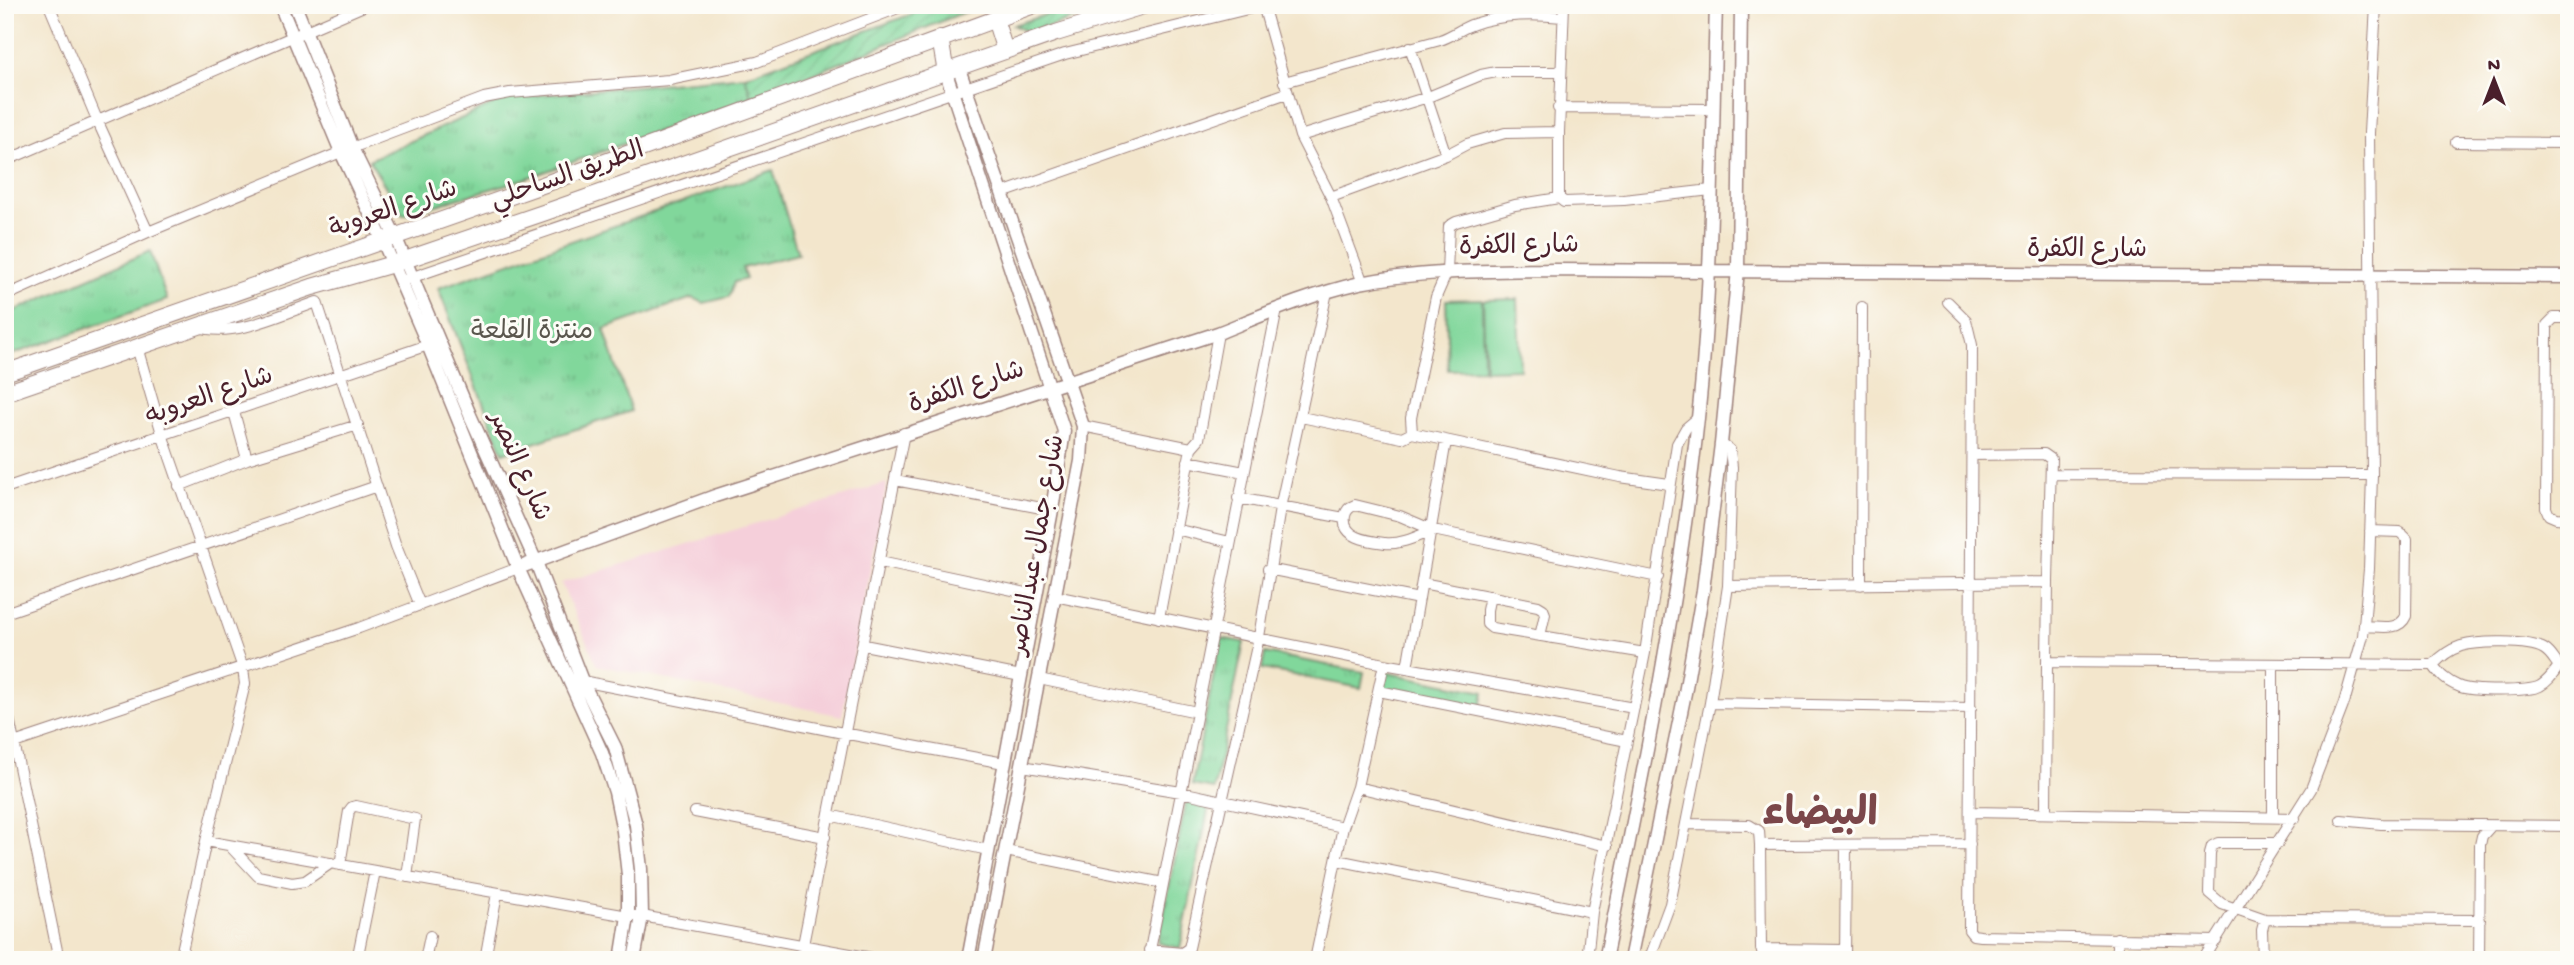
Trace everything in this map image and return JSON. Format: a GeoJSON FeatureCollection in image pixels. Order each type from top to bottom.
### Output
{"type":"FeatureCollection","features":[{"type":"Feature","properties":{"kind":"highway","name":"شارع العروبة"},"geometry":{"type":"LineString","coordinates":[[5,373],[545,184],[1034,5]]}},
{"type":"Feature","properties":{"kind":"highway","name":"الطريق الساحلي"},"geometry":{"type":"LineString","coordinates":[[5,393],[1146,5]]}},
{"type":"Feature","properties":{"kind":"highway"},"geometry":{"type":"LineString","coordinates":[[995,19],[1005,51]]}},
{"type":"Feature","properties":{"kind":"highway"},"geometry":{"type":"LineString","coordinates":[[940,38],[953,71]]}},
{"type":"Feature","properties":{"kind":"street"},"geometry":{"type":"LineString","coordinates":[[49,5],[148,232]]}},
{"type":"Feature","properties":{"kind":"street","name":"شارع النصر"},"geometry":{"type":"LineString","coordinates":[[280,5],[470,415],[536,562],[582,681],[615,747],[636,825],[641,869],[642,916],[634,960]]}},
{"type":"Feature","properties":{"kind":"street","name":"شارع النصر"},"geometry":{"type":"LineString","coordinates":[[295,5],[346,150]]}},
{"type":"Feature","properties":{"kind":"street"},"geometry":{"type":"LineString","coordinates":[[5,161],[366,5]]}},
{"type":"Feature","properties":{"kind":"street"},"geometry":{"type":"LineString","coordinates":[[407,279],[1065,54],[1263,5],[1300,136],[1331,197],[1363,283]]}},
{"type":"Feature","properties":{"kind":"street"},"geometry":{"type":"LineString","coordinates":[[1559,198],[1558,108],[1564,5]]}},
{"type":"Feature","properties":{"kind":"street"},"geometry":{"type":"LineString","coordinates":[[1605,960],[1672,617],[1699,417],[1708,269],[1716,5]]}},
{"type":"Feature","properties":{"kind":"street"},"geometry":{"type":"LineString","coordinates":[[1630,960],[1685,693],[1703,590],[1721,444],[1738,270],[1741,5]]}},
{"type":"Feature","properties":{"kind":"street"},"geometry":{"type":"LineString","coordinates":[[2203,960],[2311,789],[2329,747],[2356,665],[2364,626],[2372,475],[2369,133],[2376,5]]}},
{"type":"Feature","properties":{"kind":"street"},"geometry":{"type":"LineString","coordinates":[[5,296],[148,232],[346,150],[484,98],[510,93],[669,80],[757,62],[905,6]]}},
{"type":"Feature","properties":{"kind":"street"},"geometry":{"type":"LineString","coordinates":[[1002,193],[1286,87],[1410,47],[1454,36],[1459,30],[1473,24],[1511,15],[1563,17]]}},
{"type":"Feature","properties":{"kind":"street"},"geometry":{"type":"LineString","coordinates":[[1410,47],[1446,155]]}},
{"type":"Feature","properties":{"kind":"street"},"geometry":{"type":"LineString","coordinates":[[953,71],[952,91],[1064,431],[1052,510],[968,960]]}},
{"type":"Feature","properties":{"kind":"street","name":"شارع جمال عبدالناصر"},"geometry":{"type":"LineString","coordinates":[[953,71],[966,86],[1083,426],[1081,461],[984,960]]}},
{"type":"Feature","properties":{"kind":"street"},"geometry":{"type":"LineString","coordinates":[[1300,136],[1428,97],[1481,75],[1496,72],[1560,72]]}},
{"type":"Feature","properties":{"kind":"street"},"geometry":{"type":"LineString","coordinates":[[1558,108],[1713,109]]}},
{"type":"Feature","properties":{"kind":"street"},"geometry":{"type":"LineString","coordinates":[[1331,197],[1446,155],[1467,144],[1504,134],[1559,132]]}},
{"type":"Feature","properties":{"kind":"street"},"geometry":{"type":"LineString","coordinates":[[2456,142],[2569,144]]}},
{"type":"Feature","properties":{"kind":"street"},"geometry":{"type":"LineString","coordinates":[[1412,433],[1411,418],[1436,297],[1447,272],[1449,226],[1515,205],[1559,198],[1564,202],[1624,200],[1711,190]]}},
{"type":"Feature","properties":{"kind":"street","name":"شارع الكفرة"},"geometry":{"type":"LineString","coordinates":[[518,568],[715,496],[1218,333],[1327,292],[1363,283],[1447,272],[1708,269],[2568,278]]}},
{"type":"Feature","properties":{"kind":"street"},"geometry":{"type":"LineString","coordinates":[[2568,278],[2568,318],[2554,317],[2547,325],[2546,508],[2549,515],[2569,519]]}},
{"type":"Feature","properties":{"kind":"street","name":"شارع النصر"},"geometry":{"type":"LineString","coordinates":[[407,279],[428,345],[518,568],[602,752],[615,792],[628,875],[628,916],[621,960]]}},
{"type":"Feature","properties":{"kind":"street"},"geometry":{"type":"LineString","coordinates":[[1277,309],[1149,955],[1182,953],[1189,948],[1259,637],[1280,508],[1327,292]]}},
{"type":"Feature","properties":{"kind":"street"},"geometry":{"type":"LineString","coordinates":[[198,327],[223,330],[251,324],[317,302],[396,546],[420,605]]}},
{"type":"Feature","properties":{"kind":"street"},"geometry":{"type":"LineString","coordinates":[[1948,302],[1966,320],[1971,332],[1971,812],[1968,924],[1973,935],[2216,941]]}},
{"type":"Feature","properties":{"kind":"street"},"geometry":{"type":"LineString","coordinates":[[1861,585],[1862,307]]}},
{"type":"Feature","properties":{"kind":"street"},"geometry":{"type":"LineString","coordinates":[[1159,618],[1188,461],[1191,448],[1199,439],[1218,333]]}},
{"type":"Feature","properties":{"kind":"street","name":"شارع العروبه"},"geometry":{"type":"LineString","coordinates":[[5,488],[163,437],[428,345]]}},
{"type":"Feature","properties":{"kind":"street"},"geometry":{"type":"LineString","coordinates":[[137,347],[179,486],[243,667],[245,684],[180,960]]}},
{"type":"Feature","properties":{"kind":"street"},"geometry":{"type":"LineString","coordinates":[[234,412],[247,459]]}},
{"type":"Feature","properties":{"kind":"street"},"geometry":{"type":"LineString","coordinates":[[1301,417],[1402,438],[1412,433],[1620,477],[1669,484]]}},
{"type":"Feature","properties":{"kind":"street"},"geometry":{"type":"LineString","coordinates":[[1587,960],[1592,912],[1645,653],[1677,444],[1686,428],[1699,417]]}},
{"type":"Feature","properties":{"kind":"street"},"geometry":{"type":"LineString","coordinates":[[179,486],[247,459],[358,425]]}},
{"type":"Feature","properties":{"kind":"street"},"geometry":{"type":"LineString","coordinates":[[1083,426],[1191,448]]}},
{"type":"Feature","properties":{"kind":"street"},"geometry":{"type":"LineString","coordinates":[[800,960],[904,433]]}},
{"type":"Feature","properties":{"kind":"street"},"geometry":{"type":"LineString","coordinates":[[1407,668],[1433,530],[1446,441]]}},
{"type":"Feature","properties":{"kind":"street"},"geometry":{"type":"LineString","coordinates":[[1646,960],[1651,955],[1670,904],[1710,703],[1728,586],[1732,467],[1730,450],[1721,444]]}},
{"type":"Feature","properties":{"kind":"street"},"geometry":{"type":"LineString","coordinates":[[1972,455],[2044,454],[2051,459],[2046,812]]}},
{"type":"Feature","properties":{"kind":"street"},"geometry":{"type":"LineString","coordinates":[[1188,461],[1244,472]]}},
{"type":"Feature","properties":{"kind":"street"},"geometry":{"type":"LineString","coordinates":[[2051,474],[2372,475]]}},
{"type":"Feature","properties":{"kind":"street"},"geometry":{"type":"LineString","coordinates":[[895,480],[1052,510]]}},
{"type":"Feature","properties":{"kind":"street"},"geometry":{"type":"LineString","coordinates":[[5,613],[377,486]]}},
{"type":"Feature","properties":{"kind":"street"},"geometry":{"type":"LineString","coordinates":[[1238,498],[1344,518]]}},
{"type":"Feature","properties":{"kind":"street"},"geometry":{"type":"LineString","coordinates":[[1433,530],[1400,542],[1386,543],[1354,536],[1345,526],[1344,518],[1350,507],[1356,505],[1400,516],[1433,530],[1658,577]]}},
{"type":"Feature","properties":{"kind":"street"},"geometry":{"type":"LineString","coordinates":[[1175,529],[1230,542]]}},
{"type":"Feature","properties":{"kind":"street"},"geometry":{"type":"LineString","coordinates":[[2364,626],[2398,626],[2406,616],[2407,539],[2400,533],[2370,531]]}},
{"type":"Feature","properties":{"kind":"street"},"geometry":{"type":"LineString","coordinates":[[880,562],[1036,595]]}},
{"type":"Feature","properties":{"kind":"street"},"geometry":{"type":"LineString","coordinates":[[5,746],[243,667],[518,568]]}},
{"type":"Feature","properties":{"kind":"street"},"geometry":{"type":"LineString","coordinates":[[1268,569],[1419,599]]}},
{"type":"Feature","properties":{"kind":"street"},"geometry":{"type":"LineString","coordinates":[[1728,586],[2048,582]]}},
{"type":"Feature","properties":{"kind":"street"},"geometry":{"type":"LineString","coordinates":[[1422,583],[1543,609],[1545,614],[1540,636]]}},
{"type":"Feature","properties":{"kind":"street"},"geometry":{"type":"LineString","coordinates":[[1055,596],[1384,664],[1634,708]]}},
{"type":"Feature","properties":{"kind":"street"},"geometry":{"type":"LineString","coordinates":[[1490,596],[1486,617],[1487,624],[1492,628],[1645,653]]}},
{"type":"Feature","properties":{"kind":"street"},"geometry":{"type":"LineString","coordinates":[[2048,662],[2434,665],[2449,651],[2463,645],[2484,643],[2536,645],[2564,665],[2549,680],[2537,687],[2500,689],[2460,687],[2443,678],[2434,665]]}},
{"type":"Feature","properties":{"kind":"street"},"geometry":{"type":"LineString","coordinates":[[864,645],[1021,676]]}},
{"type":"Feature","properties":{"kind":"street"},"geometry":{"type":"LineString","coordinates":[[1315,960],[1343,827],[1357,787],[1384,664]]}},
{"type":"Feature","properties":{"kind":"street"},"geometry":{"type":"LineString","coordinates":[[2273,665],[2273,817]]}},
{"type":"Feature","properties":{"kind":"street"},"geometry":{"type":"LineString","coordinates":[[1040,679],[1197,712]]}},
{"type":"Feature","properties":{"kind":"street"},"geometry":{"type":"LineString","coordinates":[[582,681],[1004,763]]}},
{"type":"Feature","properties":{"kind":"street"},"geometry":{"type":"LineString","coordinates":[[1379,691],[1627,741]]}},
{"type":"Feature","properties":{"kind":"street"},"geometry":{"type":"LineString","coordinates":[[5,699],[59,960]]}},
{"type":"Feature","properties":{"kind":"street"},"geometry":{"type":"LineString","coordinates":[[1710,703],[1971,708]]}},
{"type":"Feature","properties":{"kind":"street"},"geometry":{"type":"LineString","coordinates":[[1022,766],[1181,792],[1343,827]]}},
{"type":"Feature","properties":{"kind":"street"},"geometry":{"type":"LineString","coordinates":[[1357,787],[1607,846]]}},
{"type":"Feature","properties":{"kind":"street"},"geometry":{"type":"LineString","coordinates":[[229,845],[258,876],[292,883],[304,881],[336,864],[350,808],[356,806],[415,819],[407,877]]}},
{"type":"Feature","properties":{"kind":"street"},"geometry":{"type":"LineString","coordinates":[[695,812],[825,837]]}},
{"type":"Feature","properties":{"kind":"street"},"geometry":{"type":"LineString","coordinates":[[1971,812],[2295,818]]}},
{"type":"Feature","properties":{"kind":"street"},"geometry":{"type":"LineString","coordinates":[[829,815],[988,850]]}},
{"type":"Feature","properties":{"kind":"street"},"geometry":{"type":"LineString","coordinates":[[2341,820],[2381,824],[2569,826]]}},
{"type":"Feature","properties":{"kind":"street"},"geometry":{"type":"LineString","coordinates":[[1686,824],[1749,825],[1759,831],[1761,949],[1766,960]]}},
{"type":"Feature","properties":{"kind":"street"},"geometry":{"type":"LineString","coordinates":[[2479,960],[2480,845],[2482,836],[2491,826]]}},
{"type":"Feature","properties":{"kind":"street"},"geometry":{"type":"LineString","coordinates":[[206,841],[883,960]]}},
{"type":"Feature","properties":{"kind":"street"},"geometry":{"type":"LineString","coordinates":[[2278,843],[2218,843],[2212,846],[2209,893],[2222,904],[2265,919],[2480,920]]}},
{"type":"Feature","properties":{"kind":"street"},"geometry":{"type":"LineString","coordinates":[[1760,845],[1970,844]]}},
{"type":"Feature","properties":{"kind":"street"},"geometry":{"type":"LineString","coordinates":[[1761,949],[1845,955],[1846,845]]}},
{"type":"Feature","properties":{"kind":"street"},"geometry":{"type":"LineString","coordinates":[[1006,851],[1163,883]]}},
{"type":"Feature","properties":{"kind":"street"},"geometry":{"type":"LineString","coordinates":[[1337,860],[1592,912]]}},
{"type":"Feature","properties":{"kind":"street"},"geometry":{"type":"LineString","coordinates":[[375,871],[358,958],[378,960]]}},
{"type":"Feature","properties":{"kind":"street"},"geometry":{"type":"LineString","coordinates":[[485,960],[497,893]]}},
{"type":"Feature","properties":{"kind":"street"},"geometry":{"type":"LineString","coordinates":[[2263,960],[2262,930],[2265,919]]}},
{"type":"Feature","properties":{"kind":"street"},"geometry":{"type":"LineString","coordinates":[[425,960],[429,936]]}},
{"type":"Feature","properties":{"kind":"street"},"geometry":{"type":"LineString","coordinates":[[2117,938],[2117,960]]}},
{"type":"Feature","properties":{"kind":"street"},"geometry":{"type":"LineString","coordinates":[[5,954],[11,960]]}},
{"type":"Feature","properties":{"kind":"shaded area"},"geometry":{"type":"Polygon","coordinates":[[[887,483],[842,716],[597,665],[561,583],[887,483]]]}},
{"type":"Feature","properties":{"kind":"green space"},"geometry":{"type":"Polygon","coordinates":[[[936,5],[987,5],[752,99],[745,76],[936,5]]]}},
{"type":"Feature","properties":{"kind":"green space"},"geometry":{"type":"Polygon","coordinates":[[[1077,5],[1119,5],[1028,33],[1013,25],[1077,5]]]}},
{"type":"Feature","properties":{"kind":"green space"},"geometry":{"type":"Polygon","coordinates":[[[745,76],[752,99],[524,179],[403,215],[369,160],[507,98],[745,76]]]}},
{"type":"Feature","properties":{"kind":"green space","name":"منتزة القلعة"},"geometry":{"type":"Polygon","coordinates":[[[773,170],[798,254],[742,268],[746,279],[734,282],[729,297],[704,303],[692,298],[604,329],[631,411],[503,453],[438,288],[773,170]]]}},
{"type":"Feature","properties":{"kind":"green space"},"geometry":{"type":"Polygon","coordinates":[[[150,251],[167,300],[5,357],[5,315],[150,251]]]}},
{"type":"Feature","properties":{"kind":"green space"},"geometry":{"type":"Polygon","coordinates":[[[1482,299],[1483,369],[1448,370],[1446,300],[1482,299]]]}},
{"type":"Feature","properties":{"kind":"green space"},"geometry":{"type":"Polygon","coordinates":[[[1518,299],[1520,369],[1485,370],[1483,300],[1518,299]]]}},
{"type":"Feature","properties":{"kind":"green space"},"geometry":{"type":"Polygon","coordinates":[[[1221,638],[1244,642],[1214,789],[1192,785],[1221,638]]]}},
{"type":"Feature","properties":{"kind":"green space"},"geometry":{"type":"Polygon","coordinates":[[[1265,653],[1364,672],[1361,688],[1262,669],[1265,653]]]}},
{"type":"Feature","properties":{"kind":"green space"},"geometry":{"type":"Polygon","coordinates":[[[1385,672],[1484,692],[1481,707],[1382,688],[1385,672]]]}},
{"type":"Feature","properties":{"kind":"green space"},"geometry":{"type":"Polygon","coordinates":[[[1187,797],[1210,801],[1180,948],[1158,943],[1187,797]]]}},
{"type":"Feature","properties":{"kind":"district","name":"البيضاء"},"geometry":{"type":"Point","coordinates":[1820,816]}}]}
